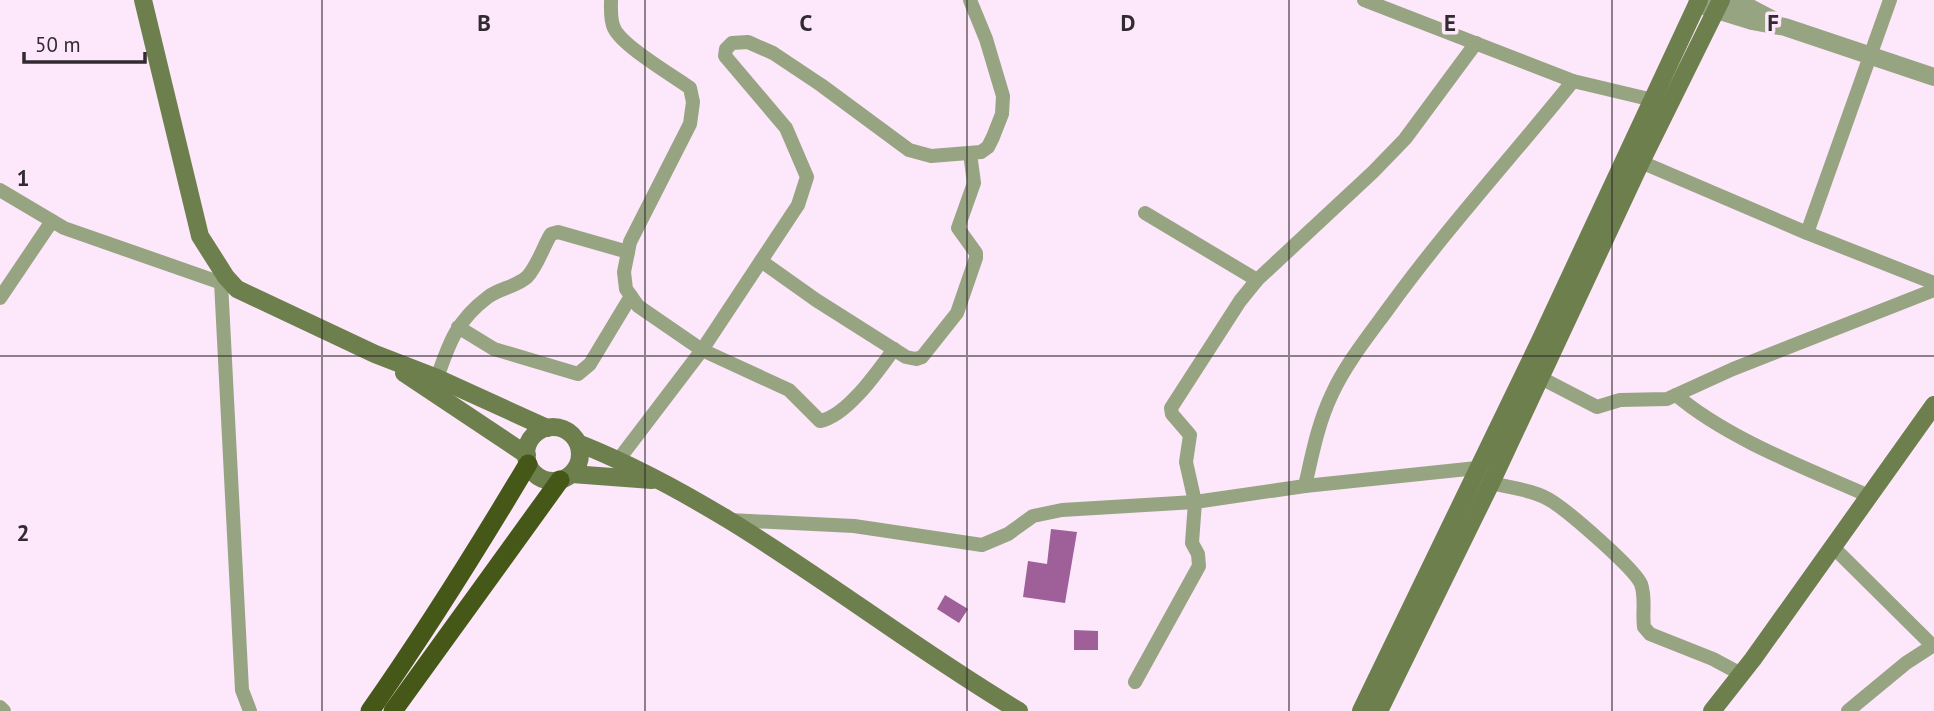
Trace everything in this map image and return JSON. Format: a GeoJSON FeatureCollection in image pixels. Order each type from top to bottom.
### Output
{"type":"FeatureCollection","features":[{"type":"Feature","properties":{"kind":"highway"},"geometry":{"type":"LineString","coordinates":[[370,711],[463,572],[527,459]]}},
{"type":"Feature","properties":{"kind":"highway"},"geometry":{"type":"LineString","coordinates":[[393,711],[566,477]]}},
{"type":"Feature","properties":{"kind":"main road"},"geometry":{"type":"LineString","coordinates":[[143,0],[200,236],[229,286],[375,354],[437,378],[547,428],[565,430],[578,443],[619,459],[758,536],[964,679],[1019,711]]}},
{"type":"Feature","properties":{"kind":"main road"},"geometry":{"type":"LineString","coordinates":[[1361,711],[1698,2]]}},
{"type":"Feature","properties":{"kind":"main road"},"geometry":{"type":"LineString","coordinates":[[1379,711],[1491,483],[1641,162],[1718,5]]}},
{"type":"Feature","properties":{"kind":"main road"},"geometry":{"type":"LineString","coordinates":[[375,354],[527,459],[533,472],[542,479],[552,481],[566,477],[655,480]]}},
{"type":"Feature","properties":{"kind":"main road"},"geometry":{"type":"LineString","coordinates":[[1712,711],[1934,405]]}},
{"type":"Feature","properties":{"kind":"main road"},"geometry":{"type":"LineString","coordinates":[[527,459],[532,438],[547,428]]}},
{"type":"Feature","properties":{"kind":"main road"},"geometry":{"type":"LineString","coordinates":[[566,477],[578,465],[578,443]]}},
{"type":"Feature","properties":{"kind":"street"},"geometry":{"type":"LineString","coordinates":[[611,0],[611,21],[615,31],[628,45],[690,88],[693,102],[690,124],[630,242],[624,272],[626,289],[638,306],[702,350],[789,390],[820,421],[847,404],[863,389],[894,349]]}},
{"type":"Feature","properties":{"kind":"street"},"geometry":{"type":"LineString","coordinates":[[619,459],[702,350],[799,205],[807,177],[786,128],[725,56],[726,49],[732,43],[748,42],[773,53],[908,150],[931,156],[981,152],[988,147],[1002,114],[1003,96],[986,39],[970,0]]}},
{"type":"Feature","properties":{"kind":"street"},"geometry":{"type":"LineString","coordinates":[[1735,0],[1785,27]]}},
{"type":"Feature","properties":{"kind":"street"},"geometry":{"type":"LineString","coordinates":[[1807,233],[1868,55],[1890,0]]}},
{"type":"Feature","properties":{"kind":"street"},"geometry":{"type":"LineString","coordinates":[[1373,2],[1573,81],[1653,100]]}},
{"type":"Feature","properties":{"kind":"street"},"geometry":{"type":"LineString","coordinates":[[1698,2],[1718,5],[1752,21],[1785,27],[1934,77]]}},
{"type":"Feature","properties":{"kind":"street"},"geometry":{"type":"LineString","coordinates":[[1135,682],[1199,566],[1198,554],[1192,543],[1195,502],[1186,462],[1190,435],[1172,414],[1171,408],[1240,301],[1258,280],[1405,139],[1476,43]]}},
{"type":"Feature","properties":{"kind":"street"},"geometry":{"type":"LineString","coordinates":[[1305,486],[1315,441],[1333,391],[1376,326],[1468,206],[1573,81]]}},
{"type":"Feature","properties":{"kind":"street"},"geometry":{"type":"LineString","coordinates":[[761,261],[816,300],[894,349],[916,359],[922,357],[957,313],[976,258],[976,253],[958,228],[974,183],[970,153]]}},
{"type":"Feature","properties":{"kind":"street"},"geometry":{"type":"LineString","coordinates":[[1641,162],[1807,233],[1934,283]]}},
{"type":"Feature","properties":{"kind":"street"},"geometry":{"type":"LineString","coordinates":[[0,190],[52,221],[100,243],[138,252],[229,286],[242,690],[250,711]]}},
{"type":"Feature","properties":{"kind":"street"},"geometry":{"type":"LineString","coordinates":[[1145,213],[1258,280]]}},
{"type":"Feature","properties":{"kind":"street"},"geometry":{"type":"LineString","coordinates":[[0,298],[52,221]]}},
{"type":"Feature","properties":{"kind":"street"},"geometry":{"type":"LineString","coordinates":[[437,378],[451,337],[462,321],[490,296],[517,285],[529,274],[551,234],[558,232],[628,252]]}},
{"type":"Feature","properties":{"kind":"street"},"geometry":{"type":"LineString","coordinates":[[1541,378],[1597,407],[1620,400],[1657,401],[1934,290]]}},
{"type":"Feature","properties":{"kind":"street"},"geometry":{"type":"LineString","coordinates":[[458,327],[494,349],[579,374],[590,364],[631,296]]}},
{"type":"Feature","properties":{"kind":"street"},"geometry":{"type":"LineString","coordinates":[[1676,395],[1698,413],[1730,431],[1868,496]]}},
{"type":"Feature","properties":{"kind":"street"},"geometry":{"type":"LineString","coordinates":[[729,520],[854,526],[982,545],[1008,534],[1033,516],[1062,510],[1195,502],[1305,486],[1477,468]]}},
{"type":"Feature","properties":{"kind":"street"},"geometry":{"type":"LineString","coordinates":[[1491,483],[1530,492],[1552,501],[1627,565],[1640,582],[1644,595],[1644,627],[1650,634],[1713,659],[1741,674]]}},
{"type":"Feature","properties":{"kind":"street"},"geometry":{"type":"LineString","coordinates":[[1833,547],[1934,645],[1906,663],[1848,711]]}},
{"type":"Feature","properties":{"kind":"street"},"geometry":{"type":"LineString","coordinates":[[0,707],[4,711]]}},
{"type":"Feature","properties":{"kind":"building"},"geometry":{"type":"Polygon","coordinates":[[[1051,529],[1077,532],[1065,603],[1023,597],[1028,561],[1047,564],[1051,529]]]}},
{"type":"Feature","properties":{"kind":"building"},"geometry":{"type":"Polygon","coordinates":[[[945,595],[968,609],[959,623],[937,609],[945,595]]]}},
{"type":"Feature","properties":{"kind":"building"},"geometry":{"type":"Polygon","coordinates":[[[1074,630],[1098,631],[1098,650],[1074,650],[1074,630]]]}}]}
